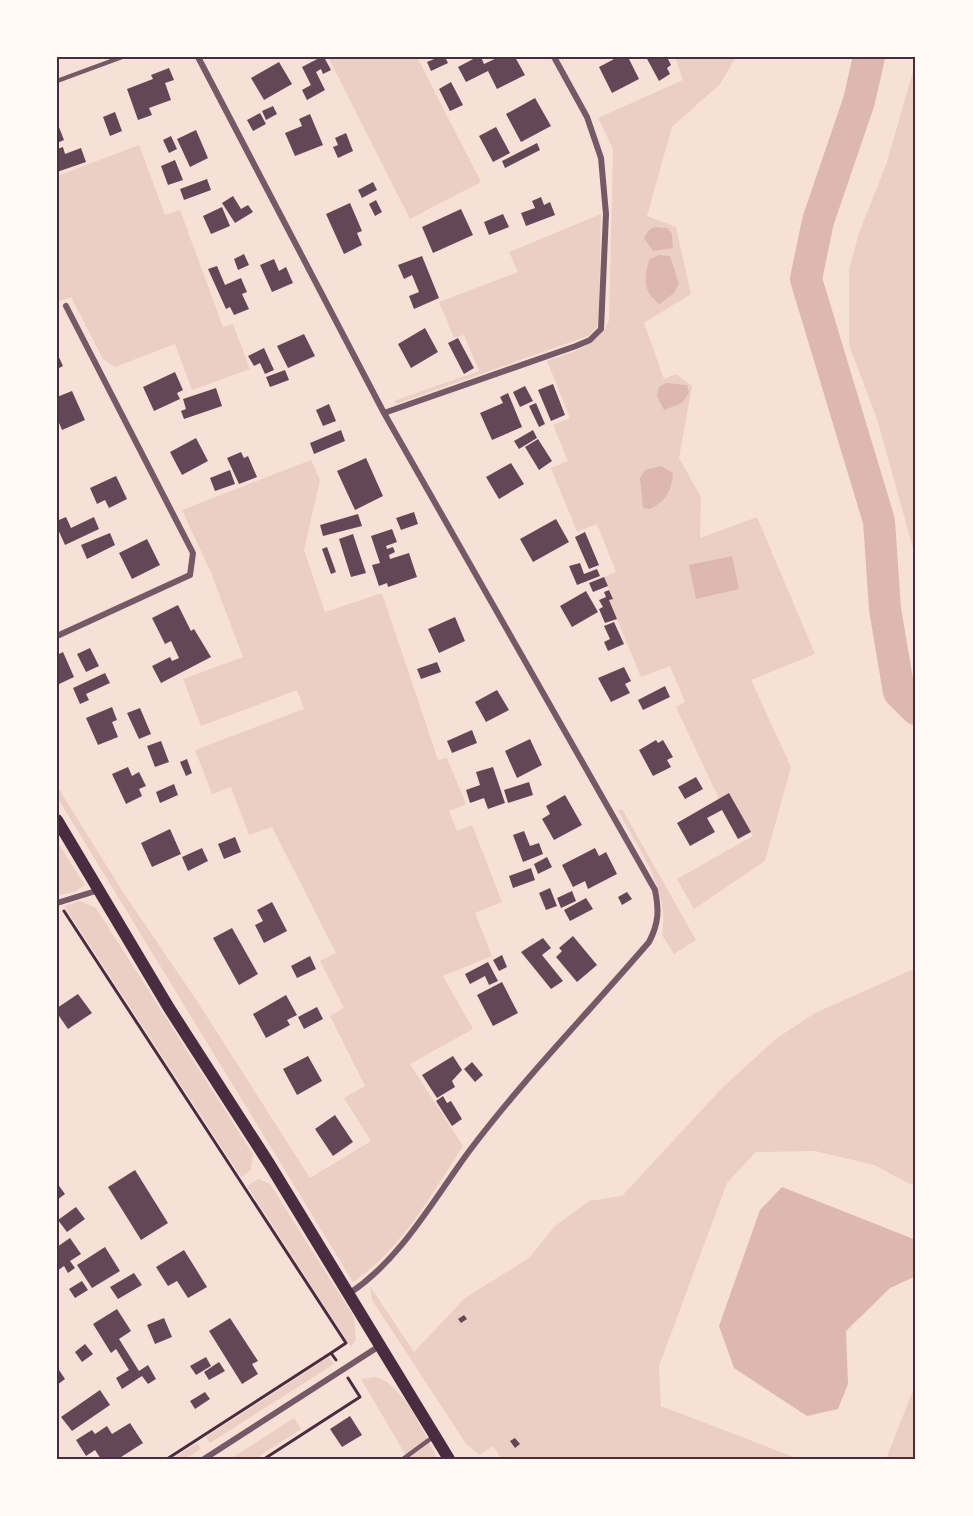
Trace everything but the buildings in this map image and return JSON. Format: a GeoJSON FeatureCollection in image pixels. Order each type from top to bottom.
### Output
{"type":"FeatureCollection","features":[{"type":"Feature","properties":{"kind":"main road"},"geometry":{"type":"LineString","coordinates":[[57,820],[170,1008],[350,1293],[449,1459]]}},
{"type":"Feature","properties":{"kind":"street"},"geometry":{"type":"LineString","coordinates":[[198,57],[384,413],[655,890],[659,909],[657,926],[649,942],[471,1150],[425,1215],[387,1262],[369,1280],[350,1293]]}},
{"type":"Feature","properties":{"kind":"street"},"geometry":{"type":"LineString","coordinates":[[384,413],[576,346],[590,340],[601,329],[606,214],[602,158],[587,117],[554,57]]}},
{"type":"Feature","properties":{"kind":"street"},"geometry":{"type":"LineString","coordinates":[[57,636],[190,575],[194,564],[193,553],[66,306]]}},
{"type":"Feature","properties":{"kind":"street"},"geometry":{"type":"LineString","coordinates":[[58,902],[100,890]]}},
{"type":"Feature","properties":{"kind":"street"},"geometry":{"type":"LineString","coordinates":[[204,1459],[381,1345]]}},
{"type":"Feature","properties":{"kind":"lane"},"geometry":{"type":"LineString","coordinates":[[57,81],[122,57]]}},
{"type":"Feature","properties":{"kind":"lane"},"geometry":{"type":"LineString","coordinates":[[403,1459],[435,1435]]}},
{"type":"Feature","properties":{"kind":"path"},"geometry":{"type":"LineString","coordinates":[[58,902],[346,1343],[167,1459]]}},
{"type":"Feature","properties":{"kind":"path"},"geometry":{"type":"LineString","coordinates":[[264,1459],[360,1397],[331,1353]]}},
{"type":"Feature","properties":{"kind":"shaded area"},"geometry":{"type":"Polygon","coordinates":[[[328,57],[417,57],[481,182],[410,219],[328,57]]]}},
{"type":"Feature","properties":{"kind":"shaded area"},"geometry":{"type":"Polygon","coordinates":[[[675,57],[736,57],[720,84],[672,127],[647,216],[676,227],[691,294],[644,323],[664,379],[676,374],[692,386],[679,458],[701,497],[700,538],[757,517],[815,654],[751,680],[791,767],[765,861],[694,909],[677,879],[753,836],[730,794],[719,799],[676,707],[685,702],[670,666],[641,677],[609,600],[613,598],[604,577],[616,572],[597,524],[577,532],[551,468],[568,461],[553,425],[570,418],[547,361],[575,351],[591,342],[598,337],[609,320],[613,149],[598,118],[683,80],[675,57]]]}},
{"type":"Feature","properties":{"kind":"shaded area"},"geometry":{"type":"Polygon","coordinates":[[[916,61],[916,559],[877,419],[849,345],[849,270],[859,233],[887,162],[916,61]]]}},
{"type":"Feature","properties":{"kind":"shaded area"},"geometry":{"type":"Polygon","coordinates":[[[139,145],[165,215],[180,210],[223,327],[233,324],[250,369],[192,390],[175,344],[115,367],[103,359],[71,297],[57,302],[57,176],[139,145]]]}},
{"type":"Feature","properties":{"kind":"shaded area"},"geometry":{"type":"Polygon","coordinates":[[[601,214],[599,316],[597,327],[588,336],[396,404],[394,401],[479,371],[464,335],[454,338],[439,302],[518,272],[509,252],[601,214]]]}},
{"type":"Feature","properties":{"kind":"shaded area"},"geometry":{"type":"Polygon","coordinates":[[[654,227],[667,228],[672,234],[673,248],[653,251],[644,238],[654,227]]]}},
{"type":"Feature","properties":{"kind":"shaded area"},"geometry":{"type":"Polygon","coordinates":[[[659,255],[670,256],[679,284],[674,293],[660,304],[650,295],[646,284],[646,271],[650,259],[659,255]]]}},
{"type":"Feature","properties":{"kind":"shaded area"},"geometry":{"type":"Polygon","coordinates":[[[666,383],[687,385],[689,393],[682,403],[664,410],[657,396],[659,387],[666,383]]]}},
{"type":"Feature","properties":{"kind":"shaded area"},"geometry":{"type":"Polygon","coordinates":[[[311,460],[320,480],[304,550],[325,612],[382,593],[438,760],[447,758],[466,804],[449,811],[457,831],[472,825],[502,902],[475,913],[492,956],[443,976],[473,1029],[410,1064],[463,1146],[401,1238],[370,1269],[353,1282],[57,797],[57,786],[121,889],[201,1007],[310,1178],[371,1141],[344,1098],[365,1086],[330,1016],[344,1008],[320,961],[336,953],[272,827],[249,835],[231,787],[212,794],[195,750],[304,709],[297,690],[201,726],[183,679],[243,657],[211,573],[182,510],[311,460]]]}},
{"type":"Feature","properties":{"kind":"shaded area"},"geometry":{"type":"Polygon","coordinates":[[[661,466],[673,473],[669,490],[656,506],[650,509],[643,508],[640,478],[645,470],[661,466]]]}},
{"type":"Feature","properties":{"kind":"shaded area"},"geometry":{"type":"Polygon","coordinates":[[[732,556],[739,589],[696,599],[689,565],[732,556]]]}},
{"type":"Feature","properties":{"kind":"shaded area"},"geometry":{"type":"Polygon","coordinates":[[[622,809],[696,940],[674,954],[662,935],[663,918],[657,886],[618,811],[622,809]]]}},
{"type":"Feature","properties":{"kind":"shaded area"},"geometry":{"type":"Polygon","coordinates":[[[57,841],[85,885],[76,891],[58,896],[57,841]]]}},
{"type":"Feature","properties":{"kind":"shaded area"},"geometry":{"type":"Polygon","coordinates":[[[80,901],[96,908],[253,1154],[251,1170],[241,1177],[64,906],[80,901]]]}},
{"type":"Feature","properties":{"kind":"shaded area"},"geometry":{"type":"Polygon","coordinates":[[[916,968],[916,1187],[874,1165],[815,1151],[756,1152],[727,1183],[659,1366],[661,1406],[799,1459],[501,1459],[493,1446],[479,1455],[466,1444],[372,1300],[370,1286],[414,1352],[465,1298],[529,1258],[555,1226],[589,1201],[622,1196],[723,1087],[777,1038],[815,1013],[916,968]]]}},
{"type":"Feature","properties":{"kind":"shaded area"},"geometry":{"type":"Polygon","coordinates":[[[258,1179],[270,1184],[354,1317],[356,1340],[351,1347],[247,1186],[258,1179]]]}},
{"type":"Feature","properties":{"kind":"shaded area"},"geometry":{"type":"Polygon","coordinates":[[[782,1187],[916,1240],[916,1276],[890,1288],[846,1331],[848,1384],[838,1409],[807,1416],[734,1368],[719,1326],[760,1210],[782,1187]]]}},
{"type":"Feature","properties":{"kind":"shaded area"},"geometry":{"type":"Polygon","coordinates":[[[329,1357],[334,1364],[210,1443],[206,1437],[329,1357]]]}},
{"type":"Feature","properties":{"kind":"shaded area"},"geometry":{"type":"Polygon","coordinates":[[[376,1377],[396,1390],[404,1400],[420,1424],[438,1459],[408,1459],[361,1379],[376,1377]]]}},
{"type":"Feature","properties":{"kind":"shaded area"},"geometry":{"type":"Polygon","coordinates":[[[916,1383],[916,1459],[886,1459],[916,1383]]]}},
{"type":"Feature","properties":{"kind":"shaded area"},"geometry":{"type":"Polygon","coordinates":[[[294,1418],[301,1429],[255,1459],[230,1459],[294,1418]]]}},
{"type":"Feature","properties":{"kind":"shaded area"},"geometry":{"type":"Polygon","coordinates":[[[197,1443],[201,1449],[186,1459],[172,1459],[197,1443]]]}},
{"type":"Feature","properties":{"kind":"waterway"},"geometry":{"type":"LineString","coordinates":[[869,57],[859,101],[818,221],[806,279],[879,521],[885,609],[899,692],[916,709]]}}]}
